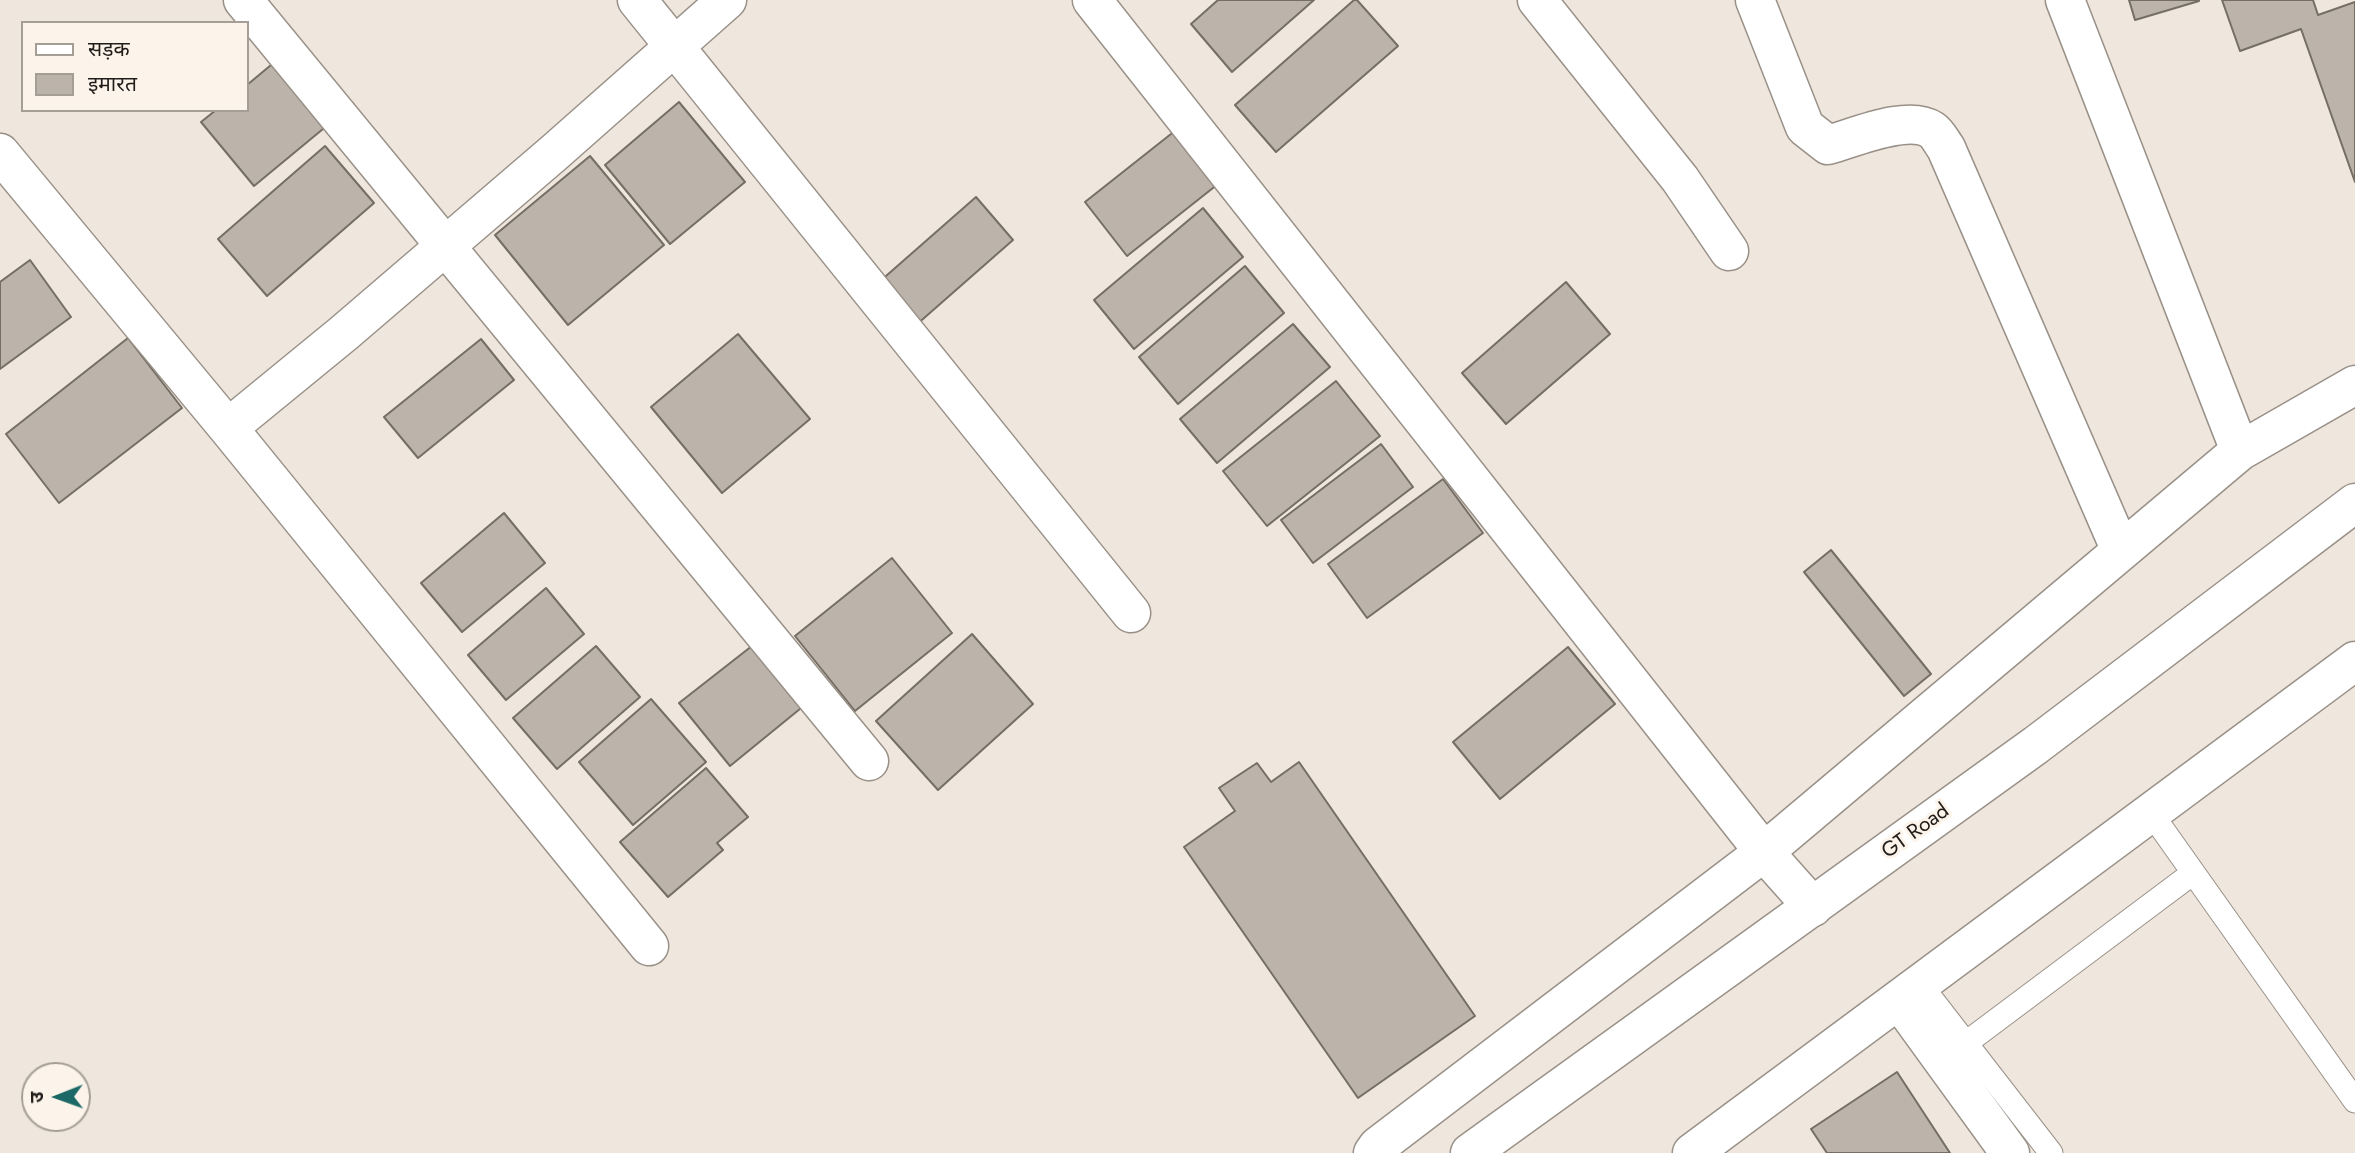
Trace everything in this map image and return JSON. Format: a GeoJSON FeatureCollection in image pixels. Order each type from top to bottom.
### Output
{"type":"FeatureCollection","features":[{"type":"Feature","properties":{"kind":"street"},"geometry":{"type":"LineString","coordinates":[[243,0],[869,761]]}},
{"type":"Feature","properties":{"kind":"street"},"geometry":{"type":"LineString","coordinates":[[637,0],[1132,613]]}},
{"type":"Feature","properties":{"kind":"street"},"geometry":{"type":"LineString","coordinates":[[228,428],[344,333],[727,0]]}},
{"type":"Feature","properties":{"kind":"street"},"geometry":{"type":"LineString","coordinates":[[1092,0],[1764,852],[1813,907]]}},
{"type":"Feature","properties":{"kind":"street"},"geometry":{"type":"LineString","coordinates":[[1537,0],[1680,179],[1729,251]]}},
{"type":"Feature","properties":{"kind":"street"},"geometry":{"type":"LineString","coordinates":[[1755,0],[1805,127],[1815,137],[1828,145],[1896,126],[1916,125],[1933,131],[1947,148],[2121,551]]}},
{"type":"Feature","properties":{"kind":"street"},"geometry":{"type":"LineString","coordinates":[[2065,0],[2240,450]]}},
{"type":"Feature","properties":{"kind":"street"},"geometry":{"type":"LineString","coordinates":[[0,153],[228,428],[649,946]]}},
{"type":"Feature","properties":{"kind":"street"},"geometry":{"type":"LineString","coordinates":[[1373,1153],[1378,1146],[1764,852],[2240,450],[2355,385]]}},
{"type":"Feature","properties":{"kind":"street","name":"GT Road"},"geometry":{"type":"LineString","coordinates":[[1470,1153],[2036,745],[2355,503]]}},
{"type":"Feature","properties":{"kind":"street"},"geometry":{"type":"LineString","coordinates":[[1692,1153],[2355,661]]}},
{"type":"Feature","properties":{"kind":"street"},"geometry":{"type":"LineString","coordinates":[[1910,992],[2010,1153]]}},
{"type":"Feature","properties":{"kind":"lane"},"geometry":{"type":"LineString","coordinates":[[2151,813],[2355,1101]]}},
{"type":"Feature","properties":{"kind":"lane"},"geometry":{"type":"LineString","coordinates":[[1966,1043],[2193,873]]}},
{"type":"Feature","properties":{"kind":"lane"},"geometry":{"type":"LineString","coordinates":[[1910,992],[1966,1043],[2051,1153]]}},
{"type":"Feature","properties":{"kind":"building"},"geometry":{"type":"Polygon","coordinates":[[[1218,0],[1314,0],[1232,72],[1191,24],[1218,0]]]}},
{"type":"Feature","properties":{"kind":"building"},"geometry":{"type":"Polygon","coordinates":[[[1357,0],[1398,46],[1276,152],[1235,105],[1357,0]]]}},
{"type":"Feature","properties":{"kind":"building"},"geometry":{"type":"Polygon","coordinates":[[[2129,0],[2199,0],[2199,1],[2135,20],[2129,0]]]}},
{"type":"Feature","properties":{"kind":"building"},"geometry":{"type":"Polygon","coordinates":[[[2222,0],[2313,0],[2318,15],[2355,2],[2355,182],[2301,29],[2240,51],[2222,0]]]}},
{"type":"Feature","properties":{"kind":"building"},"geometry":{"type":"Polygon","coordinates":[[[277,60],[329,124],[254,186],[201,122],[214,112],[248,112],[248,84],[277,60]]]}},
{"type":"Feature","properties":{"kind":"building"},"geometry":{"type":"Polygon","coordinates":[[[679,102],[745,182],[670,244],[605,165],[679,102]]]}},
{"type":"Feature","properties":{"kind":"building"},"geometry":{"type":"Polygon","coordinates":[[[1176,130],[1218,184],[1127,256],[1085,202],[1176,130]]]}},
{"type":"Feature","properties":{"kind":"building"},"geometry":{"type":"Polygon","coordinates":[[[325,146],[374,203],[267,296],[218,239],[325,146]]]}},
{"type":"Feature","properties":{"kind":"building"},"geometry":{"type":"Polygon","coordinates":[[[590,156],[664,245],[568,325],[495,235],[590,156]]]}},
{"type":"Feature","properties":{"kind":"building"},"geometry":{"type":"Polygon","coordinates":[[[976,197],[1013,240],[915,326],[878,283],[976,197]]]}},
{"type":"Feature","properties":{"kind":"building"},"geometry":{"type":"Polygon","coordinates":[[[1203,208],[1243,257],[1134,349],[1094,300],[1203,208]]]}},
{"type":"Feature","properties":{"kind":"building"},"geometry":{"type":"Polygon","coordinates":[[[30,260],[71,317],[0,369],[0,282],[30,260]]]}},
{"type":"Feature","properties":{"kind":"building"},"geometry":{"type":"Polygon","coordinates":[[[1245,266],[1284,313],[1178,404],[1139,357],[1245,266]]]}},
{"type":"Feature","properties":{"kind":"building"},"geometry":{"type":"Polygon","coordinates":[[[1566,282],[1610,334],[1506,424],[1462,373],[1566,282]]]}},
{"type":"Feature","properties":{"kind":"building"},"geometry":{"type":"Polygon","coordinates":[[[1293,324],[1330,367],[1217,463],[1180,419],[1293,324]]]}},
{"type":"Feature","properties":{"kind":"building"},"geometry":{"type":"Polygon","coordinates":[[[738,334],[810,419],[722,493],[651,407],[738,334]]]}},
{"type":"Feature","properties":{"kind":"building"},"geometry":{"type":"Polygon","coordinates":[[[128,338],[182,408],[59,503],[6,434],[128,338]]]}},
{"type":"Feature","properties":{"kind":"building"},"geometry":{"type":"Polygon","coordinates":[[[481,339],[514,380],[418,458],[384,417],[481,339]]]}},
{"type":"Feature","properties":{"kind":"building"},"geometry":{"type":"Polygon","coordinates":[[[1336,381],[1380,436],[1267,526],[1223,471],[1336,381]]]}},
{"type":"Feature","properties":{"kind":"building"},"geometry":{"type":"Polygon","coordinates":[[[1381,444],[1413,487],[1313,563],[1281,520],[1381,444]]]}},
{"type":"Feature","properties":{"kind":"building"},"geometry":{"type":"Polygon","coordinates":[[[1443,479],[1483,533],[1367,618],[1328,564],[1443,479]]]}},
{"type":"Feature","properties":{"kind":"building"},"geometry":{"type":"Polygon","coordinates":[[[504,513],[545,563],[462,632],[421,583],[504,513]]]}},
{"type":"Feature","properties":{"kind":"building"},"geometry":{"type":"Polygon","coordinates":[[[1831,550],[1931,674],[1904,696],[1804,572],[1831,550]]]}},
{"type":"Feature","properties":{"kind":"building"},"geometry":{"type":"Polygon","coordinates":[[[892,558],[952,633],[855,711],[795,636],[892,558]]]}},
{"type":"Feature","properties":{"kind":"building"},"geometry":{"type":"Polygon","coordinates":[[[546,588],[584,634],[506,700],[468,655],[546,588]]]}},
{"type":"Feature","properties":{"kind":"building"},"geometry":{"type":"Polygon","coordinates":[[[972,634],[1033,704],[938,790],[876,721],[972,634]]]}},
{"type":"Feature","properties":{"kind":"building"},"geometry":{"type":"Polygon","coordinates":[[[757,642],[806,704],[730,766],[679,703],[757,642]]]}},
{"type":"Feature","properties":{"kind":"building"},"geometry":{"type":"Polygon","coordinates":[[[596,646],[640,697],[557,769],[513,718],[596,646]]]}},
{"type":"Feature","properties":{"kind":"building"},"geometry":{"type":"Polygon","coordinates":[[[1568,647],[1615,704],[1500,799],[1453,742],[1568,647]]]}},
{"type":"Feature","properties":{"kind":"building"},"geometry":{"type":"Polygon","coordinates":[[[651,699],[706,762],[633,825],[579,762],[651,699]]]}},
{"type":"Feature","properties":{"kind":"building"},"geometry":{"type":"Polygon","coordinates":[[[1299,762],[1475,1016],[1358,1098],[1184,847],[1235,811],[1219,788],[1257,763],[1271,782],[1299,762]]]}},
{"type":"Feature","properties":{"kind":"building"},"geometry":{"type":"Polygon","coordinates":[[[706,768],[748,817],[717,843],[723,850],[668,897],[620,842],[706,768]]]}},
{"type":"Feature","properties":{"kind":"building"},"geometry":{"type":"Polygon","coordinates":[[[1897,1072],[1950,1153],[1827,1153],[1811,1129],[1897,1072]]]}}]}
